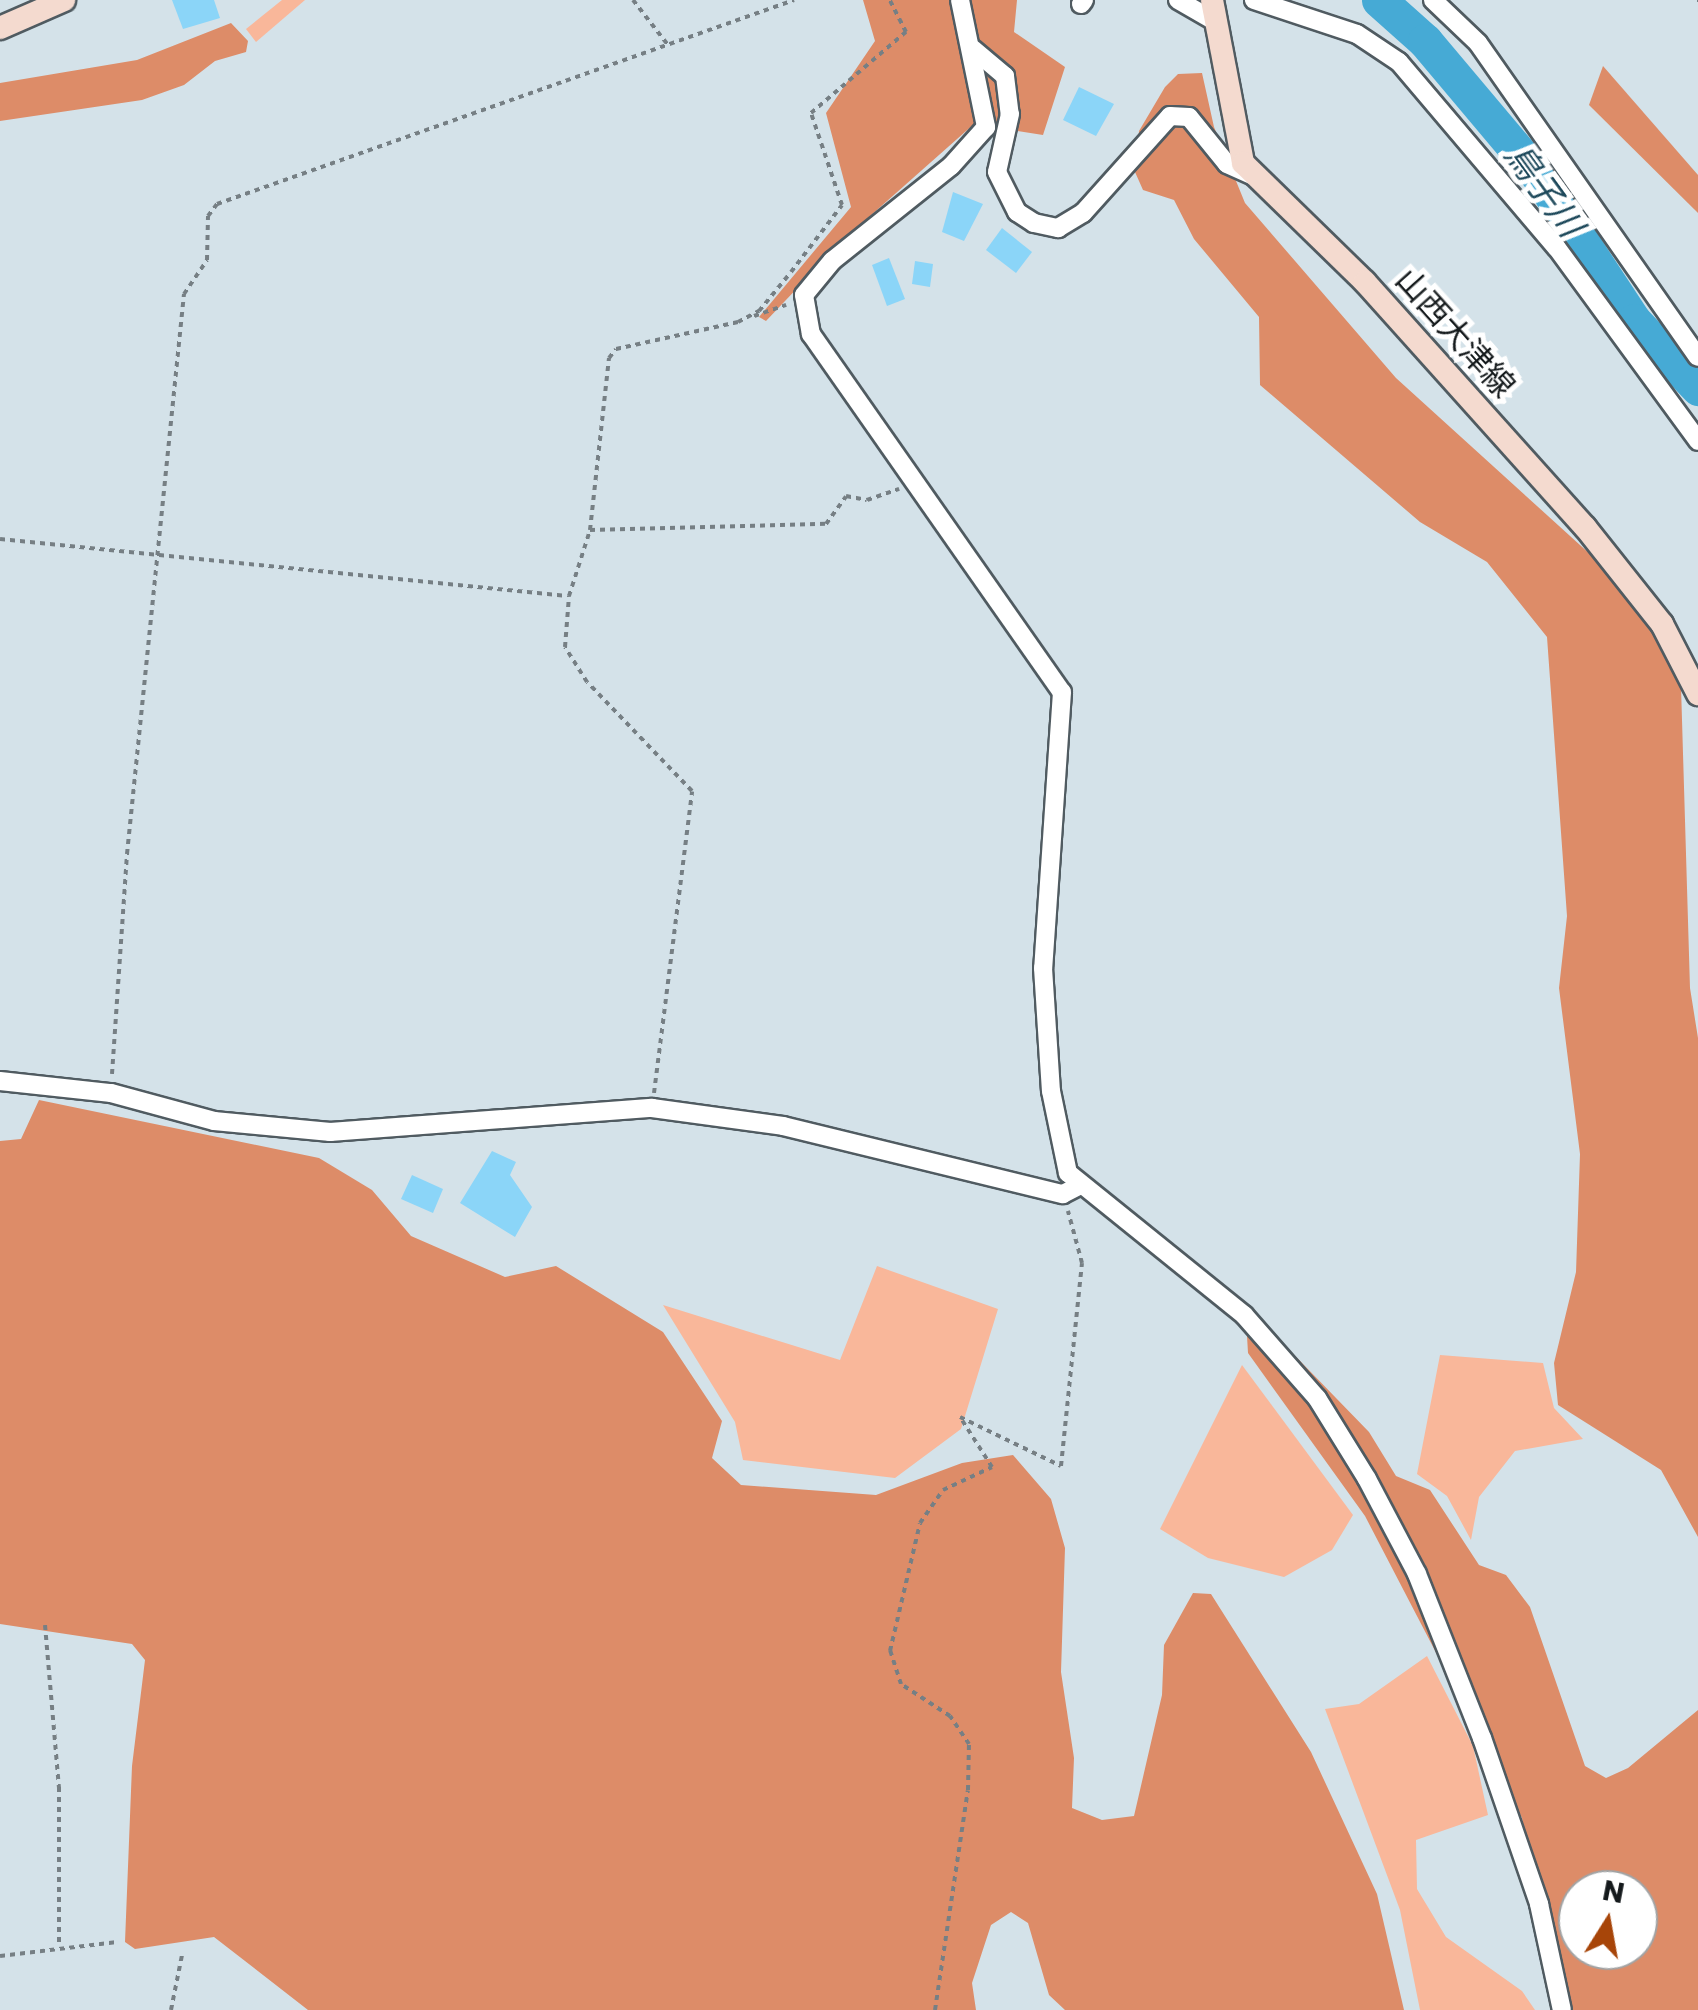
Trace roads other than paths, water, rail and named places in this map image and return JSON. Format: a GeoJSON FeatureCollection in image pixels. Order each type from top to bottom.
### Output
{"type":"FeatureCollection","features":[{"type":"Feature","properties":{"kind":"main road"},"geometry":{"type":"LineString","coordinates":[[0,28],[64,0]]}},
{"type":"Feature","properties":{"kind":"main road","name":"山西大津線"},"geometry":{"type":"LineString","coordinates":[[1215,11],[1243,163],[1365,282],[1584,527],[1662,624],[1698,694]]}},
{"type":"Feature","properties":{"kind":"street"},"geometry":{"type":"LineString","coordinates":[[960,0],[986,126],[951,166],[832,261],[804,296],[810,334],[1062,692],[1042,968],[1051,1091],[1071,1190]]}},
{"type":"Feature","properties":{"kind":"street"},"geometry":{"type":"LineString","coordinates":[[1178,0],[1215,11]]}},
{"type":"Feature","properties":{"kind":"street"},"geometry":{"type":"LineString","coordinates":[[1254,0],[1357,34],[1399,62],[1557,248],[1698,442]]}},
{"type":"Feature","properties":{"kind":"street"},"geometry":{"type":"LineString","coordinates":[[1434,0],[1478,43],[1698,358]]}},
{"type":"Feature","properties":{"kind":"street"},"geometry":{"type":"LineString","coordinates":[[973,49],[1005,76],[1010,114],[997,172],[1016,212],[1034,223],[1058,228],[1083,213],[1170,116],[1189,116],[1228,164],[1258,178]]}},
{"type":"Feature","properties":{"kind":"street"},"geometry":{"type":"LineString","coordinates":[[0,1082],[111,1094],[214,1121],[330,1132],[652,1108],[783,1126],[1071,1190],[1244,1315],[1317,1398],[1366,1479],[1418,1574],[1482,1738],[1539,1904],[1562,2010]]}},
{"type":"Feature","properties":{"kind":"waterway","name":"鳥子川"},"geometry":{"type":"LineString","coordinates":[[1379,0],[1425,41],[1538,175],[1634,321],[1698,388]]}}]}
